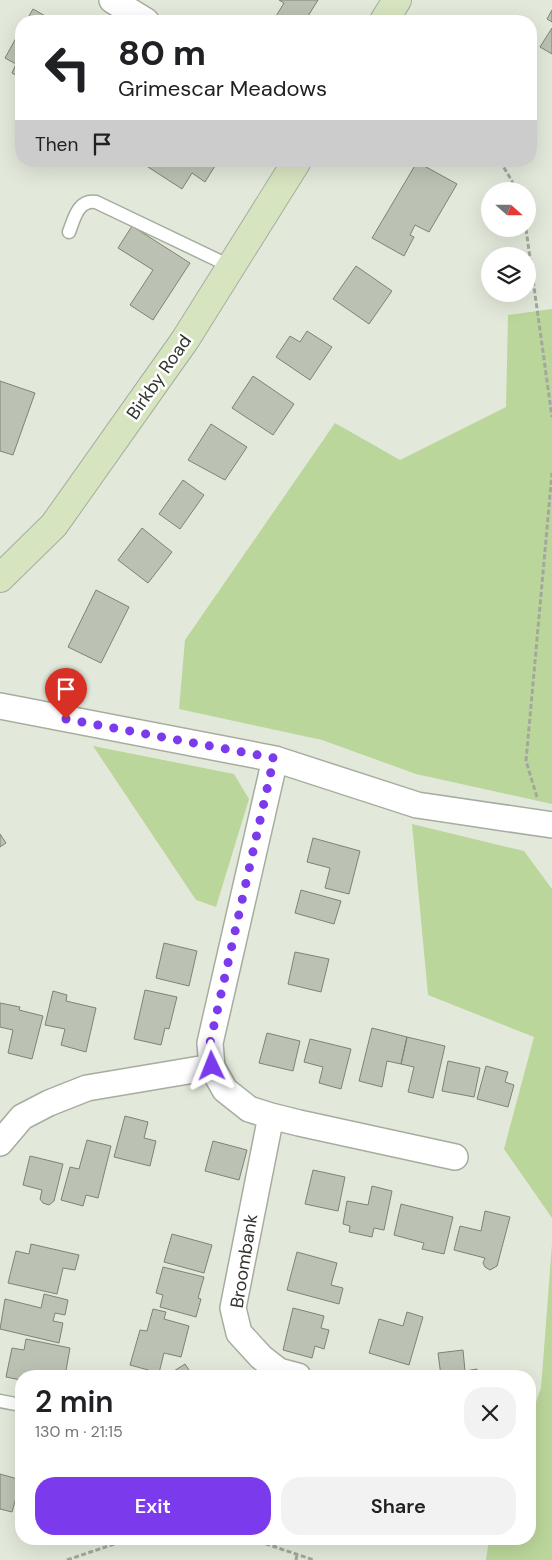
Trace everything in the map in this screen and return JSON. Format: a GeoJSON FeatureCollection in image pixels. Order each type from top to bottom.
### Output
{"type":"FeatureCollection","features":[{"type":"Feature","properties":{"kind":"street"},"geometry":{"type":"LineString","coordinates":[[112,0],[136,15]]}},
{"type":"Feature","properties":{"kind":"street"},"geometry":{"type":"LineString","coordinates":[[388,15],[398,0]]}},
{"type":"Feature","properties":{"kind":"street","name":"Birkby Road"},"geometry":{"type":"LineString","coordinates":[[0,578],[54,525],[185,340],[293,167]]}},
{"type":"Feature","properties":{"kind":"street"},"geometry":{"type":"LineString","coordinates":[[0,706],[274,758],[417,805],[550,830]]}},
{"type":"Feature","properties":{"kind":"street"},"geometry":{"type":"LineString","coordinates":[[274,758],[210,1043],[212,1066],[225,1090],[250,1108],[271,1116],[455,1157]]}},
{"type":"Feature","properties":{"kind":"street"},"geometry":{"type":"LineString","coordinates":[[1,1140],[22,1117],[49,1103],[87,1088],[212,1066]]}},
{"type":"Feature","properties":{"kind":"street","name":"Broombank"},"geometry":{"type":"LineString","coordinates":[[271,1116],[233,1308],[239,1333],[261,1357],[278,1370]]}},
{"type":"Feature","properties":{"kind":"lane"},"geometry":{"type":"LineString","coordinates":[[69,232],[77,212],[83,204],[90,201],[96,202],[232,267]]}},
{"type":"Feature","properties":{"kind":"lane"},"geometry":{"type":"LineString","coordinates":[[0,1401],[15,1404]]}},
{"type":"Feature","properties":{"kind":"path"},"geometry":{"type":"LineString","coordinates":[[504,167],[512,182]]}},
{"type":"Feature","properties":{"kind":"path"},"geometry":{"type":"LineString","coordinates":[[527,238],[552,417]]}},
{"type":"Feature","properties":{"kind":"path"},"geometry":{"type":"LineString","coordinates":[[550,830],[526,761],[552,473]]}},
{"type":"Feature","properties":{"kind":"path"},"geometry":{"type":"LineString","coordinates":[[67,1560],[111,1545]]}},
{"type":"Feature","properties":{"kind":"path"},"geometry":{"type":"LineString","coordinates":[[269,1545],[314,1560]]}},
{"type":"Feature","properties":{"kind":"path"},"geometry":{"type":"LineString","coordinates":[[296,1560],[297,1554]]}},
{"type":"Feature","properties":{"kind":"green space"},"geometry":{"type":"Polygon","coordinates":[[[552,309],[552,804],[416,774],[322,740],[179,709],[185,640],[335,423],[400,460],[506,407],[508,315],[552,309]]]}},
{"type":"Feature","properties":{"kind":"green space"},"geometry":{"type":"Polygon","coordinates":[[[93,746],[234,774],[249,799],[216,907],[196,900],[93,746]]]}},
{"type":"Feature","properties":{"kind":"green space"},"geometry":{"type":"Polygon","coordinates":[[[412,824],[524,851],[552,889],[552,1218],[504,1149],[534,1037],[428,995],[412,824]]]}},
{"type":"Feature","properties":{"kind":"green space"},"geometry":{"type":"Polygon","coordinates":[[[552,1244],[552,1560],[486,1560],[488,1545],[536,1545],[536,1402],[541,1388],[552,1244]]]}},
{"type":"Feature","properties":{"kind":"building"},"geometry":{"type":"Polygon","coordinates":[[[279,0],[318,0],[309,15],[277,15],[284,3],[279,0]]]}},
{"type":"Feature","properties":{"kind":"building"},"geometry":{"type":"Polygon","coordinates":[[[33,9],[44,15],[30,15],[33,9]]]}},
{"type":"Feature","properties":{"kind":"building"},"geometry":{"type":"Polygon","coordinates":[[[552,10],[552,22],[547,19],[552,10]]]}},
{"type":"Feature","properties":{"kind":"building"},"geometry":{"type":"Polygon","coordinates":[[[552,28],[552,54],[540,47],[552,28]]]}},
{"type":"Feature","properties":{"kind":"building"},"geometry":{"type":"Polygon","coordinates":[[[15,40],[15,63],[5,58],[15,40]]]}},
{"type":"Feature","properties":{"kind":"building"},"geometry":{"type":"Polygon","coordinates":[[[148,167],[214,167],[205,182],[192,173],[182,189],[148,167]]]}},
{"type":"Feature","properties":{"kind":"building"},"geometry":{"type":"Polygon","coordinates":[[[414,167],[426,167],[457,184],[429,232],[415,225],[410,235],[414,237],[404,256],[372,238],[414,167]]]}},
{"type":"Feature","properties":{"kind":"building"},"geometry":{"type":"Polygon","coordinates":[[[132,226],[190,263],[153,320],[130,305],[153,270],[118,248],[132,226]]]}},
{"type":"Feature","properties":{"kind":"building"},"geometry":{"type":"Polygon","coordinates":[[[356,266],[392,291],[369,324],[333,299],[356,266]]]}},
{"type":"Feature","properties":{"kind":"building"},"geometry":{"type":"Polygon","coordinates":[[[307,331],[332,347],[310,380],[276,357],[290,336],[300,342],[307,331]]]}},
{"type":"Feature","properties":{"kind":"building"},"geometry":{"type":"Polygon","coordinates":[[[253,376],[294,404],[273,435],[232,408],[253,376]]]}},
{"type":"Feature","properties":{"kind":"building"},"geometry":{"type":"Polygon","coordinates":[[[0,381],[35,393],[13,455],[0,451],[0,381]]]}},
{"type":"Feature","properties":{"kind":"building"},"geometry":{"type":"Polygon","coordinates":[[[211,424],[247,447],[225,480],[188,460],[211,424]]]}},
{"type":"Feature","properties":{"kind":"building"},"geometry":{"type":"Polygon","coordinates":[[[183,480],[204,495],[180,529],[159,514],[183,480]]]}},
{"type":"Feature","properties":{"kind":"building"},"geometry":{"type":"Polygon","coordinates":[[[142,528],[172,552],[148,583],[118,560],[142,528]]]}},
{"type":"Feature","properties":{"kind":"building"},"geometry":{"type":"Polygon","coordinates":[[[96,590],[129,607],[101,663],[68,647],[96,590]]]}},
{"type":"Feature","properties":{"kind":"building"},"geometry":{"type":"Polygon","coordinates":[[[0,834],[6,843],[0,847],[0,834]]]}},
{"type":"Feature","properties":{"kind":"building"},"geometry":{"type":"Polygon","coordinates":[[[313,838],[360,851],[349,894],[325,888],[330,868],[307,862],[313,838]]]}},
{"type":"Feature","properties":{"kind":"building"},"geometry":{"type":"Polygon","coordinates":[[[301,890],[341,901],[334,924],[295,913],[301,890]]]}},
{"type":"Feature","properties":{"kind":"building"},"geometry":{"type":"Polygon","coordinates":[[[164,943],[197,951],[189,986],[156,978],[164,943]]]}},
{"type":"Feature","properties":{"kind":"building"},"geometry":{"type":"Polygon","coordinates":[[[295,952],[329,959],[321,992],[288,984],[295,952]]]}},
{"type":"Feature","properties":{"kind":"building"},"geometry":{"type":"Polygon","coordinates":[[[145,990],[177,997],[169,1029],[165,1028],[161,1045],[134,1039],[145,990]]]}},
{"type":"Feature","properties":{"kind":"building"},"geometry":{"type":"Polygon","coordinates":[[[53,991],[67,995],[66,1001],[96,1008],[86,1052],[61,1045],[65,1029],[45,1025],[53,991]]]}},
{"type":"Feature","properties":{"kind":"building"},"geometry":{"type":"Polygon","coordinates":[[[0,1003],[20,1007],[19,1010],[43,1016],[32,1059],[8,1053],[13,1030],[0,1027],[0,1003]]]}},
{"type":"Feature","properties":{"kind":"building"},"geometry":{"type":"Polygon","coordinates":[[[372,1028],[407,1037],[401,1064],[387,1061],[382,1087],[359,1081],[372,1028]]]}},
{"type":"Feature","properties":{"kind":"building"},"geometry":{"type":"Polygon","coordinates":[[[267,1033],[300,1041],[293,1071],[259,1063],[267,1033]]]}},
{"type":"Feature","properties":{"kind":"building"},"geometry":{"type":"Polygon","coordinates":[[[407,1037],[445,1046],[433,1098],[408,1092],[414,1067],[401,1064],[407,1037]]]}},
{"type":"Feature","properties":{"kind":"building"},"geometry":{"type":"Polygon","coordinates":[[[310,1039],[351,1049],[341,1089],[319,1083],[323,1067],[304,1062],[310,1039]]]}},
{"type":"Feature","properties":{"kind":"building"},"geometry":{"type":"Polygon","coordinates":[[[448,1061],[480,1068],[474,1097],[442,1091],[448,1061]]]}},
{"type":"Feature","properties":{"kind":"building"},"geometry":{"type":"Polygon","coordinates":[[[486,1066],[508,1072],[505,1082],[514,1085],[508,1107],[477,1099],[486,1066]]]}},
{"type":"Feature","properties":{"kind":"building"},"geometry":{"type":"Polygon","coordinates":[[[125,1116],[148,1122],[144,1138],[156,1141],[150,1166],[114,1157],[125,1116]]]}},
{"type":"Feature","properties":{"kind":"building"},"geometry":{"type":"Polygon","coordinates":[[[87,1140],[111,1146],[98,1198],[86,1195],[83,1206],[61,1200],[70,1167],[79,1169],[87,1140]]]}},
{"type":"Feature","properties":{"kind":"building"},"geometry":{"type":"Polygon","coordinates":[[[213,1141],[247,1150],[239,1180],[205,1171],[213,1141]]]}},
{"type":"Feature","properties":{"kind":"building"},"geometry":{"type":"Polygon","coordinates":[[[30,1156],[63,1164],[54,1201],[49,1205],[43,1203],[40,1199],[42,1190],[23,1185],[30,1156]]]}},
{"type":"Feature","properties":{"kind":"building"},"geometry":{"type":"Polygon","coordinates":[[[313,1170],[345,1177],[338,1211],[305,1204],[313,1170]]]}},
{"type":"Feature","properties":{"kind":"building"},"geometry":{"type":"Polygon","coordinates":[[[372,1186],[392,1191],[384,1230],[374,1228],[372,1237],[349,1232],[350,1226],[343,1224],[347,1201],[368,1205],[372,1186]]]}},
{"type":"Feature","properties":{"kind":"building"},"geometry":{"type":"Polygon","coordinates":[[[401,1204],[453,1217],[444,1254],[422,1249],[424,1243],[394,1235],[401,1204]]]}},
{"type":"Feature","properties":{"kind":"building"},"geometry":{"type":"Polygon","coordinates":[[[485,1211],[510,1217],[497,1266],[490,1270],[483,1263],[485,1258],[454,1250],[460,1226],[481,1231],[485,1211]]]}},
{"type":"Feature","properties":{"kind":"building"},"geometry":{"type":"Polygon","coordinates":[[[172,1234],[212,1245],[204,1273],[164,1262],[172,1234]]]}},
{"type":"Feature","properties":{"kind":"building"},"geometry":{"type":"Polygon","coordinates":[[[31,1244],[79,1255],[75,1270],[63,1268],[57,1294],[8,1283],[16,1251],[29,1254],[31,1244]]]}},
{"type":"Feature","properties":{"kind":"building"},"geometry":{"type":"Polygon","coordinates":[[[297,1252],[337,1263],[331,1285],[343,1288],[339,1304],[287,1290],[297,1252]]]}},
{"type":"Feature","properties":{"kind":"building"},"geometry":{"type":"Polygon","coordinates":[[[163,1267],[204,1277],[198,1298],[201,1299],[196,1317],[160,1307],[163,1295],[156,1293],[163,1267]]]}},
{"type":"Feature","properties":{"kind":"building"},"geometry":{"type":"Polygon","coordinates":[[[44,1294],[68,1300],[65,1315],[55,1313],[53,1321],[63,1323],[59,1343],[0,1329],[5,1299],[41,1308],[44,1294]]]}},
{"type":"Feature","properties":{"kind":"building"},"geometry":{"type":"Polygon","coordinates":[[[293,1308],[324,1316],[321,1328],[329,1330],[324,1349],[315,1346],[312,1358],[283,1350],[293,1308]]]}},
{"type":"Feature","properties":{"kind":"building"},"geometry":{"type":"Polygon","coordinates":[[[153,1309],[166,1312],[164,1319],[189,1326],[181,1357],[164,1353],[160,1370],[148,1370],[130,1365],[140,1330],[147,1331],[153,1309]]]}},
{"type":"Feature","properties":{"kind":"building"},"geometry":{"type":"Polygon","coordinates":[[[407,1312],[423,1317],[409,1365],[369,1353],[379,1319],[403,1326],[407,1312]]]}},
{"type":"Feature","properties":{"kind":"building"},"geometry":{"type":"Polygon","coordinates":[[[26,1339],[70,1348],[66,1370],[15,1370],[15,1379],[6,1377],[12,1348],[24,1350],[26,1339]]]}},
{"type":"Feature","properties":{"kind":"building"},"geometry":{"type":"Polygon","coordinates":[[[463,1350],[465,1370],[440,1370],[438,1353],[463,1350]]]}},
{"type":"Feature","properties":{"kind":"building"},"geometry":{"type":"Polygon","coordinates":[[[185,1364],[189,1370],[176,1370],[185,1364]]]}},
{"type":"Feature","properties":{"kind":"building"},"geometry":{"type":"Polygon","coordinates":[[[0,1474],[15,1478],[15,1501],[12,1512],[0,1509],[0,1474]]]}},
{"type":"Feature","properties":{"kind":"route"},"geometry":{"type":"LineString","coordinates":[[66,719],[274,758],[210,1043],[212,1066]]}}]}
